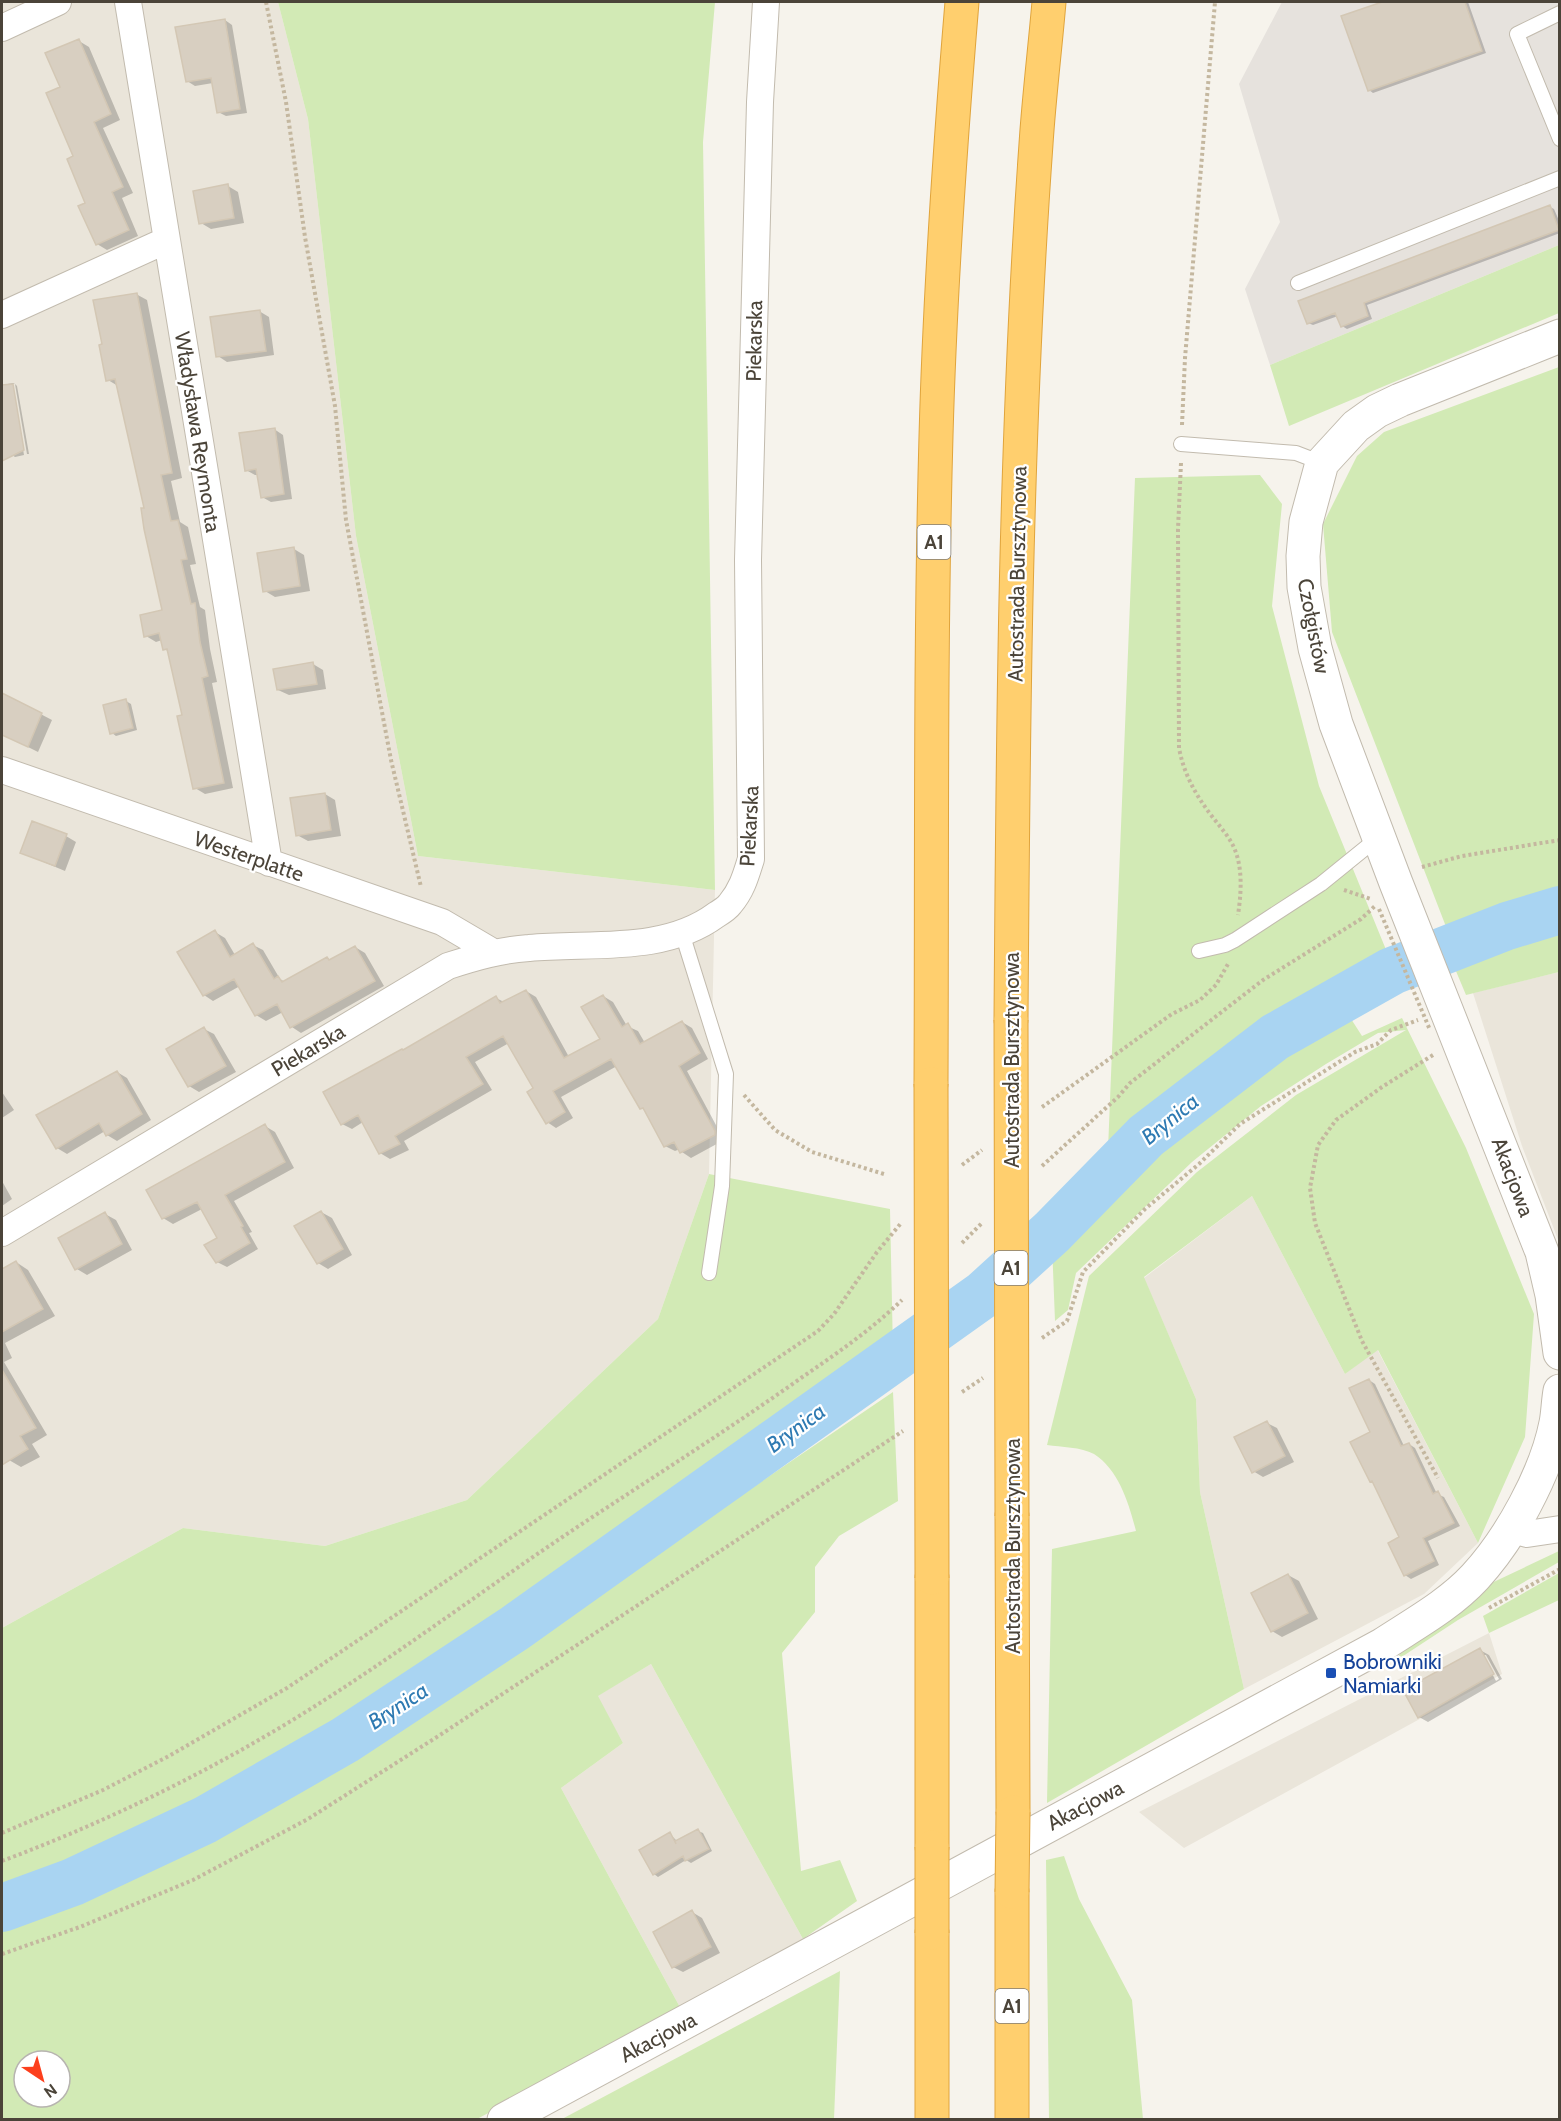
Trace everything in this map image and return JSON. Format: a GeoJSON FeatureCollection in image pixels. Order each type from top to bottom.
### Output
{"type":"FeatureCollection","features":[{"type":"Feature","properties":{"kind":"highway","name":"A1"},"geometry":{"type":"LineString","coordinates":[[932,2120],[930,821],[936,435],[943,284],[962,2]]}},
{"type":"Feature","properties":{"kind":"highway","name":"Autostrada Bursztynowa"},"geometry":{"type":"LineString","coordinates":[[1012,2120],[1011,1020],[1014,665],[1019,470],[1036,142],[1049,2]]}},
{"type":"Feature","properties":{"kind":"street"},"geometry":{"type":"LineString","coordinates":[[2,28],[58,2]]}},
{"type":"Feature","properties":{"kind":"street","name":"Władysława Reymonta"},"geometry":{"type":"LineString","coordinates":[[128,2],[269,863]]}},
{"type":"Feature","properties":{"kind":"street","name":"Piekarska"},"geometry":{"type":"LineString","coordinates":[[2,1233],[448,966],[492,952],[626,944],[682,933],[706,922],[729,905],[744,883],[751,859],[748,560],[760,102],[766,2]]}},
{"type":"Feature","properties":{"kind":"street"},"geometry":{"type":"LineString","coordinates":[[2,315],[166,240]]}},
{"type":"Feature","properties":{"kind":"street","name":"Czołgistów"},"geometry":{"type":"LineString","coordinates":[[1442,1029],[1384,899],[1379,837],[1336,724],[1315,648],[1304,586],[1303,556],[1306,522],[1322,463],[1356,426],[1377,411],[1560,336]]}},
{"type":"Feature","properties":{"kind":"street","name":"Westerplatte"},"geometry":{"type":"LineString","coordinates":[[2,770],[442,922],[492,952]]}},
{"type":"Feature","properties":{"kind":"street","name":"Akacjowa"},"geometry":{"type":"LineString","coordinates":[[1442,1029],[1542,1252],[1554,1272],[1560,1353]]}},
{"type":"Feature","properties":{"kind":"street","name":"Akacjowa"},"geometry":{"type":"LineString","coordinates":[[504,2120],[1382,1645],[1433,1612],[1475,1578],[1512,1530],[1542,1466],[1556,1425],[1560,1391]]}},
{"type":"Feature","properties":{"kind":"street"},"geometry":{"type":"LineString","coordinates":[[1512,1530],[1527,1534],[1560,1528]]}},
{"type":"Feature","properties":{"kind":"lane"},"geometry":{"type":"LineString","coordinates":[[1560,13],[1517,34],[1560,139]]}},
{"type":"Feature","properties":{"kind":"lane"},"geometry":{"type":"LineString","coordinates":[[1298,283],[1560,178]]}},
{"type":"Feature","properties":{"kind":"lane"},"geometry":{"type":"LineString","coordinates":[[1181,444],[1296,453],[1322,463]]}},
{"type":"Feature","properties":{"kind":"lane"},"geometry":{"type":"LineString","coordinates":[[1199,951],[1234,940],[1321,884],[1379,837]]}},
{"type":"Feature","properties":{"kind":"lane"},"geometry":{"type":"LineString","coordinates":[[682,933],[726,1074],[722,1186],[709,1273]]}},
{"type":"Feature","properties":{"kind":"path"},"geometry":{"type":"LineString","coordinates":[[266,2],[286,102],[305,237],[335,406],[346,520],[391,760],[428,917]]}},
{"type":"Feature","properties":{"kind":"path"},"geometry":{"type":"LineString","coordinates":[[1037,1110],[1172,1014],[1200,1000],[1216,985],[1228,965],[1234,940],[1241,893],[1237,853],[1231,840],[1209,813],[1183,770],[1179,748],[1178,529],[1181,444],[1186,346],[1215,2]]}},
{"type":"Feature","properties":{"kind":"path"},"geometry":{"type":"LineString","coordinates":[[1041,1167],[1118,1097],[1130,1083],[1263,980],[1360,919],[1415,870],[1462,856],[1560,840]]}},
{"type":"Feature","properties":{"kind":"path"},"geometry":{"type":"LineString","coordinates":[[1321,884],[1371,899],[1384,899]]}},
{"type":"Feature","properties":{"kind":"path"},"geometry":{"type":"LineString","coordinates":[[1384,899],[1442,1029]]}},
{"type":"Feature","properties":{"kind":"path"},"geometry":{"type":"LineString","coordinates":[[1039,1340],[1068,1321],[1083,1272],[1146,1209],[1199,1164],[1240,1124],[1355,1052],[1377,1044],[1391,1030],[1442,1029]]}},
{"type":"Feature","properties":{"kind":"path"},"geometry":{"type":"LineString","coordinates":[[1437,1478],[1362,1341],[1315,1224],[1310,1188],[1318,1145],[1336,1120],[1382,1087],[1442,1029]]}},
{"type":"Feature","properties":{"kind":"path"},"geometry":{"type":"LineString","coordinates":[[726,1074],[775,1130],[812,1152],[884,1174]]}},
{"type":"Feature","properties":{"kind":"path"},"geometry":{"type":"LineString","coordinates":[[953,1172],[991,1144]]}},
{"type":"Feature","properties":{"kind":"path"},"geometry":{"type":"LineString","coordinates":[[955,1250],[989,1217]]}},
{"type":"Feature","properties":{"kind":"path"},"geometry":{"type":"LineString","coordinates":[[2,1833],[103,1790],[167,1757],[287,1688],[818,1331],[834,1314],[877,1252],[903,1221]]}},
{"type":"Feature","properties":{"kind":"path"},"geometry":{"type":"LineString","coordinates":[[2,1861],[144,1802],[280,1727],[356,1679],[549,1546],[774,1397],[878,1324],[903,1299]]}},
{"type":"Feature","properties":{"kind":"path"},"geometry":{"type":"LineString","coordinates":[[962,1392],[990,1373]]}},
{"type":"Feature","properties":{"kind":"path"},"geometry":{"type":"LineString","coordinates":[[2,1954],[80,1927],[193,1880],[308,1819],[904,1431]]}},
{"type":"Feature","properties":{"kind":"shaded area"},"geometry":{"type":"Polygon","coordinates":[[[2,2],[278,2],[308,119],[356,536],[418,856],[715,890],[709,1174],[658,1319],[467,1500],[325,1546],[183,1528],[2,1628],[2,2]]]}},
{"type":"Feature","properties":{"kind":"shaded area"},"geometry":{"type":"Polygon","coordinates":[[[1282,2],[1559,2],[1559,245],[1270,365],[1245,289],[1280,222],[1239,84],[1282,2]]]}},
{"type":"Feature","properties":{"kind":"shaded area"},"geometry":{"type":"Polygon","coordinates":[[[1560,972],[1559,1242],[1522,1146],[1473,993],[1560,972]]]}},
{"type":"Feature","properties":{"kind":"shaded area"},"geometry":{"type":"Polygon","coordinates":[[[1252,1196],[1345,1374],[1377,1349],[1478,1543],[1424,1594],[1244,1689],[1200,1492],[1196,1399],[1144,1278],[1252,1196]]]}},
{"type":"Feature","properties":{"kind":"shaded area"},"geometry":{"type":"Polygon","coordinates":[[[1489,1633],[1502,1674],[1184,1848],[1139,1812],[1489,1633]]]}},
{"type":"Feature","properties":{"kind":"shaded area"},"geometry":{"type":"Polygon","coordinates":[[[651,1664],[803,1939],[772,1961],[682,2011],[561,1788],[623,1743],[597,1696],[651,1664]]]}},
{"type":"Feature","properties":{"kind":"green space"},"geometry":{"type":"Polygon","coordinates":[[[278,2],[715,2],[703,142],[715,890],[418,856],[356,536],[308,119],[278,2]]]}},
{"type":"Feature","properties":{"kind":"green space"},"geometry":{"type":"Polygon","coordinates":[[[1559,245],[1559,313],[1289,426],[1270,365],[1559,245]]]}},
{"type":"Feature","properties":{"kind":"green space"},"geometry":{"type":"Polygon","coordinates":[[[1559,367],[1559,899],[1450,937],[1332,632],[1323,524],[1357,456],[1384,432],[1559,367]]]}},
{"type":"Feature","properties":{"kind":"green space"},"geometry":{"type":"Polygon","coordinates":[[[1260,475],[1282,504],[1272,606],[1319,786],[1389,957],[1309,997],[1205,1068],[1108,1150],[1135,478],[1260,475]]]}},
{"type":"Feature","properties":{"kind":"green space"},"geometry":{"type":"Polygon","coordinates":[[[1559,931],[1559,972],[1466,995],[1453,964],[1559,931]]]}},
{"type":"Feature","properties":{"kind":"green space"},"geometry":{"type":"Polygon","coordinates":[[[1346,1011],[1362,1036],[1402,1018],[1466,1148],[1534,1314],[1525,1437],[1478,1543],[1378,1350],[1345,1374],[1252,1196],[1144,1277],[1196,1399],[1200,1492],[1244,1689],[1047,1803],[1052,1549],[1136,1531],[1122,1488],[1103,1461],[1083,1450],[1047,1445],[1089,1276],[1197,1172],[1296,1095],[1406,1030],[1378,1033],[1326,1064],[1261,1106],[1192,1162],[1076,1273],[1068,1310],[1055,1321],[1052,1244],[1155,1147],[1255,1069],[1346,1011]]]}},
{"type":"Feature","properties":{"kind":"green space"},"geometry":{"type":"Polygon","coordinates":[[[709,1174],[890,1209],[893,1351],[324,1739],[133,1841],[2,1892],[2,1628],[183,1528],[325,1546],[467,1500],[658,1319],[709,1174]]]}},
{"type":"Feature","properties":{"kind":"green space"},"geometry":{"type":"Polygon","coordinates":[[[893,1392],[898,1501],[839,1536],[815,1567],[815,1612],[782,1653],[801,1871],[840,1860],[857,1901],[803,1939],[651,1664],[598,1696],[623,1743],[561,1788],[682,2011],[477,2119],[2,2120],[2,1918],[73,1891],[230,1819],[361,1745],[637,1566],[893,1392]]]}},
{"type":"Feature","properties":{"kind":"green space"},"geometry":{"type":"Polygon","coordinates":[[[1559,1551],[1559,1562],[1458,1620],[1397,1660],[1402,1649],[1483,1587],[1559,1551]]]}},
{"type":"Feature","properties":{"kind":"green space"},"geometry":{"type":"Polygon","coordinates":[[[1559,1573],[1559,1600],[1489,1633],[1483,1616],[1559,1573]]]}},
{"type":"Feature","properties":{"kind":"green space"},"geometry":{"type":"Polygon","coordinates":[[[1064,1856],[1079,1899],[1132,2000],[1143,2119],[1049,2119],[1046,1860],[1064,1856]]]}},
{"type":"Feature","properties":{"kind":"green space"},"geometry":{"type":"Polygon","coordinates":[[[840,1971],[834,2119],[562,2119],[840,1971]]]}},
{"type":"Feature","properties":{"kind":"building"},"geometry":{"type":"Polygon","coordinates":[[[1382,2],[1465,2],[1482,51],[1368,91],[1341,16],[1382,2]]]}},
{"type":"Feature","properties":{"kind":"building"},"geometry":{"type":"Polygon","coordinates":[[[225,19],[240,109],[217,113],[211,78],[186,82],[175,27],[225,19]]]}},
{"type":"Feature","properties":{"kind":"building"},"geometry":{"type":"Polygon","coordinates":[[[79,39],[111,114],[94,122],[123,187],[112,192],[129,230],[96,245],[78,206],[85,203],[67,159],[73,156],[46,93],[60,87],[45,53],[79,39]]]}},
{"type":"Feature","properties":{"kind":"building"},"geometry":{"type":"Polygon","coordinates":[[[228,184],[234,218],[199,224],[193,191],[228,184]]]}},
{"type":"Feature","properties":{"kind":"building"},"geometry":{"type":"Polygon","coordinates":[[[1550,205],[1559,230],[1364,303],[1368,316],[1341,327],[1335,313],[1307,324],[1298,301],[1550,205]]]}},
{"type":"Feature","properties":{"kind":"building"},"geometry":{"type":"Polygon","coordinates":[[[137,293],[172,473],[161,475],[171,521],[178,520],[187,559],[181,560],[191,604],[195,603],[200,642],[208,676],[202,678],[224,783],[193,789],[177,716],[182,715],[167,649],[163,650],[159,633],[144,637],[140,615],[162,610],[144,529],[141,508],[144,508],[115,379],[106,381],[99,345],[102,344],[93,300],[137,293]]]}},
{"type":"Feature","properties":{"kind":"building"},"geometry":{"type":"Polygon","coordinates":[[[260,310],[266,351],[216,357],[210,317],[260,310]]]}},
{"type":"Feature","properties":{"kind":"building"},"geometry":{"type":"Polygon","coordinates":[[[13,384],[24,450],[2,461],[2,385],[13,384]]]}},
{"type":"Feature","properties":{"kind":"building"},"geometry":{"type":"Polygon","coordinates":[[[275,428],[284,494],[261,498],[256,469],[245,471],[239,433],[275,428]]]}},
{"type":"Feature","properties":{"kind":"building"},"geometry":{"type":"Polygon","coordinates":[[[294,547],[300,586],[263,592],[257,553],[294,547]]]}},
{"type":"Feature","properties":{"kind":"building"},"geometry":{"type":"Polygon","coordinates":[[[313,662],[317,684],[277,690],[273,669],[313,662]]]}},
{"type":"Feature","properties":{"kind":"building"},"geometry":{"type":"Polygon","coordinates":[[[2,693],[42,713],[28,747],[2,735],[2,693]]]}},
{"type":"Feature","properties":{"kind":"building"},"geometry":{"type":"Polygon","coordinates":[[[126,699],[133,728],[110,734],[103,705],[126,699]]]}},
{"type":"Feature","properties":{"kind":"building"},"geometry":{"type":"Polygon","coordinates":[[[325,793],[331,830],[296,836],[290,798],[325,793]]]}},
{"type":"Feature","properties":{"kind":"building"},"geometry":{"type":"Polygon","coordinates":[[[32,821],[67,834],[55,866],[20,853],[32,821]]]}},
{"type":"Feature","properties":{"kind":"building"},"geometry":{"type":"Polygon","coordinates":[[[215,930],[230,957],[253,943],[274,979],[278,976],[282,982],[327,957],[329,960],[355,946],[375,981],[290,1028],[277,1004],[255,1016],[234,979],[203,996],[177,952],[215,930]]]}},
{"type":"Feature","properties":{"kind":"building"},"geometry":{"type":"Polygon","coordinates":[[[526,990],[564,1058],[600,1039],[581,1007],[603,995],[622,1027],[628,1023],[640,1044],[682,1021],[700,1053],[679,1066],[715,1131],[715,1135],[680,1153],[674,1142],[664,1147],[643,1108],[640,1109],[611,1059],[553,1091],[565,1112],[546,1124],[527,1092],[533,1088],[503,1036],[466,1057],[483,1084],[395,1136],[400,1144],[379,1154],[358,1115],[341,1125],[323,1092],[403,1050],[496,996],[500,1003],[526,990]]]}},
{"type":"Feature","properties":{"kind":"building"},"geometry":{"type":"Polygon","coordinates":[[[204,1027],[226,1066],[188,1087],[166,1049],[204,1027]]]}},
{"type":"Feature","properties":{"kind":"building"},"geometry":{"type":"Polygon","coordinates":[[[117,1071],[142,1114],[106,1136],[99,1123],[56,1149],[36,1115],[117,1071]]]}},
{"type":"Feature","properties":{"kind":"building"},"geometry":{"type":"Polygon","coordinates":[[[265,1124],[285,1162],[225,1195],[250,1243],[216,1263],[204,1245],[217,1238],[197,1202],[162,1219],[146,1190],[265,1124]]]}},
{"type":"Feature","properties":{"kind":"building"},"geometry":{"type":"Polygon","coordinates":[[[321,1211],[343,1249],[317,1264],[294,1226],[321,1211]]]}},
{"type":"Feature","properties":{"kind":"building"},"geometry":{"type":"Polygon","coordinates":[[[105,1212],[122,1244],[75,1270],[58,1238],[105,1212]]]}},
{"type":"Feature","properties":{"kind":"building"},"geometry":{"type":"Polygon","coordinates":[[[16,1261],[43,1309],[2,1332],[2,1269],[16,1261]]]}},
{"type":"Feature","properties":{"kind":"building"},"geometry":{"type":"Polygon","coordinates":[[[2,1370],[36,1428],[20,1436],[28,1449],[2,1465],[2,1370]]]}},
{"type":"Feature","properties":{"kind":"building"},"geometry":{"type":"Polygon","coordinates":[[[1369,1379],[1401,1446],[1409,1443],[1433,1494],[1438,1491],[1454,1523],[1423,1538],[1434,1561],[1404,1576],[1388,1543],[1399,1537],[1350,1442],[1370,1432],[1349,1388],[1369,1379]]]}},
{"type":"Feature","properties":{"kind":"building"},"geometry":{"type":"Polygon","coordinates":[[[1267,1421],[1285,1456],[1252,1473],[1234,1437],[1267,1421]]]}},
{"type":"Feature","properties":{"kind":"building"},"geometry":{"type":"Polygon","coordinates":[[[1288,1574],[1308,1613],[1271,1632],[1251,1593],[1288,1574]]]}},
{"type":"Feature","properties":{"kind":"building"},"geometry":{"type":"Polygon","coordinates":[[[1480,1648],[1494,1674],[1418,1718],[1403,1690],[1480,1648]]]}},
{"type":"Feature","properties":{"kind":"building"},"geometry":{"type":"Polygon","coordinates":[[[698,1829],[709,1849],[685,1861],[683,1856],[653,1875],[639,1850],[670,1832],[676,1844],[675,1841],[698,1829]]]}},
{"type":"Feature","properties":{"kind":"building"},"geometry":{"type":"Polygon","coordinates":[[[692,1910],[711,1947],[672,1968],[653,1932],[692,1910]]]}},
{"type":"Feature","properties":{"kind":"waterway","name":"Brynica"},"geometry":{"type":"LineString","coordinates":[[2,1908],[73,1882],[205,1820],[345,1740],[515,1628],[984,1294],[1052,1232],[1146,1136],[1275,1037],[1392,971],[1507,926],[1560,910]]}},
{"type":"Feature","properties":{"kind":"place","name":"Bobrowniki Namiarki"},"geometry":{"type":"Point","coordinates":[1331,1673]}}]}
